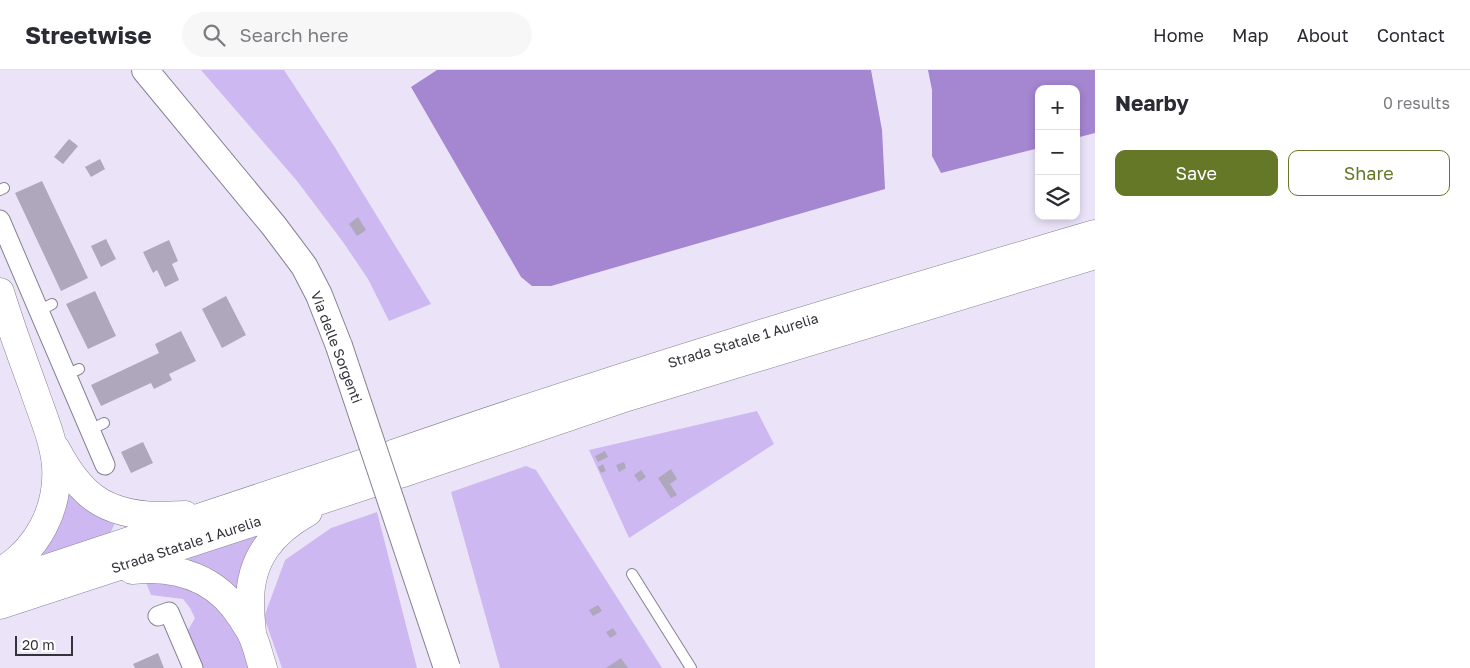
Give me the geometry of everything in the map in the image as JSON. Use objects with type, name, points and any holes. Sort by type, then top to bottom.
[{"type":"highway","name":"Strada Statale 1 Aurelia","points":[[1095,234],[817,316],[496,418],[397,464],[627,397],[1095,255]]},
{"type":"highway","points":[[0,292],[50,438],[56,465],[56,489],[47,520],[29,548],[0,572]]},
{"type":"highway","points":[[50,438],[73,477],[92,497],[102,504],[126,512],[158,516],[206,515]]},
{"type":"highway","name":"Strada Statale 1 Aurelia","points":[[0,584],[206,515],[363,478]]},
{"type":"highway","name":"Strada Statale 1 Aurelia","points":[[0,605],[363,478]]},
{"type":"highway","points":[[263,668],[252,634],[250,601],[257,564],[267,544],[298,518],[363,478]]},
{"type":"highway","points":[[90,575],[169,569],[189,574],[208,583],[223,595],[237,611],[252,634]]},
{"type":"main road","name":"Via delle Sorgenti","points":[[145,70],[274,226],[304,266],[319,295],[339,346],[447,668]]},
{"type":"street","points":[[0,220],[45,308],[97,426],[105,465]]},
{"type":"street","points":[[158,616],[169,612],[193,668]]},
{"type":"lane","points":[[632,574],[691,668]]},
{"type":"shaded area","points":[[201,70],[284,70],[334,146],[431,304],[389,321],[368,279],[343,242],[297,181]]},
{"type":"shaded area","points":[[437,70],[871,70],[882,130],[885,189],[551,286],[532,286],[521,277],[411,87]]},
{"type":"shaded area","points":[[928,70],[1095,70],[1095,133],[1080,137],[1080,85],[1035,85],[1035,149],[941,173],[932,156],[932,90]]},
{"type":"shaded area","points":[[757,411],[774,444],[629,538],[589,450]]},
{"type":"shaded area","points":[[526,466],[536,470],[662,668],[500,668],[451,492]]},
{"type":"shaded area","points":[[66,489],[115,523],[110,534],[45,555],[39,552]]},
{"type":"shaded area","points":[[377,512],[417,668],[282,668],[264,617],[285,560],[331,528]]},
{"type":"shaded area","points":[[261,530],[242,593],[189,561],[189,557]]},
{"type":"shaded area","points":[[145,580],[189,584],[220,601],[244,640],[253,668],[203,668],[187,632],[195,618],[190,608],[183,599],[151,595]]},
{"type":"building","points":[[69,139],[78,146],[63,164],[54,157]]},
{"type":"building","points":[[100,159],[105,169],[91,177],[85,167]]},
{"type":"building","points":[[42,181],[88,278],[61,291],[15,193]]},
{"type":"building","points":[[358,217],[366,230],[357,236],[349,224]]},
{"type":"building","points":[[106,239],[116,259],[101,267],[91,246]]},
{"type":"building","points":[[169,240],[178,261],[172,264],[179,280],[165,287],[157,270],[153,273],[143,252]]},
{"type":"building","points":[[95,291],[116,336],[88,349],[66,304]]},
{"type":"building","points":[[226,296],[246,335],[222,348],[202,309]]},
{"type":"building","points":[[181,331],[196,361],[169,374],[172,380],[154,389],[151,383],[101,406],[91,385],[159,353],[155,344]]},
{"type":"building","points":[[143,442],[153,463],[131,473],[121,452]]},
{"type":"building","points":[[605,451],[608,457],[598,462],[595,456]]},
{"type":"building","points":[[624,462],[626,468],[619,472],[616,465]]},
{"type":"building","points":[[603,464],[606,471],[601,473],[598,467]]},
{"type":"building","points":[[671,469],[677,479],[670,484],[677,495],[671,498],[658,478]]},
{"type":"building","points":[[641,470],[646,477],[639,482],[634,475]]},
{"type":"building","points":[[598,605],[602,611],[593,616],[589,610]]},
{"type":"building","points":[[613,628],[617,634],[610,638],[606,632]]},
{"type":"building","points":[[158,653],[164,668],[135,668],[133,664]]},
{"type":"building","points":[[621,658],[628,668],[606,668]]}]
